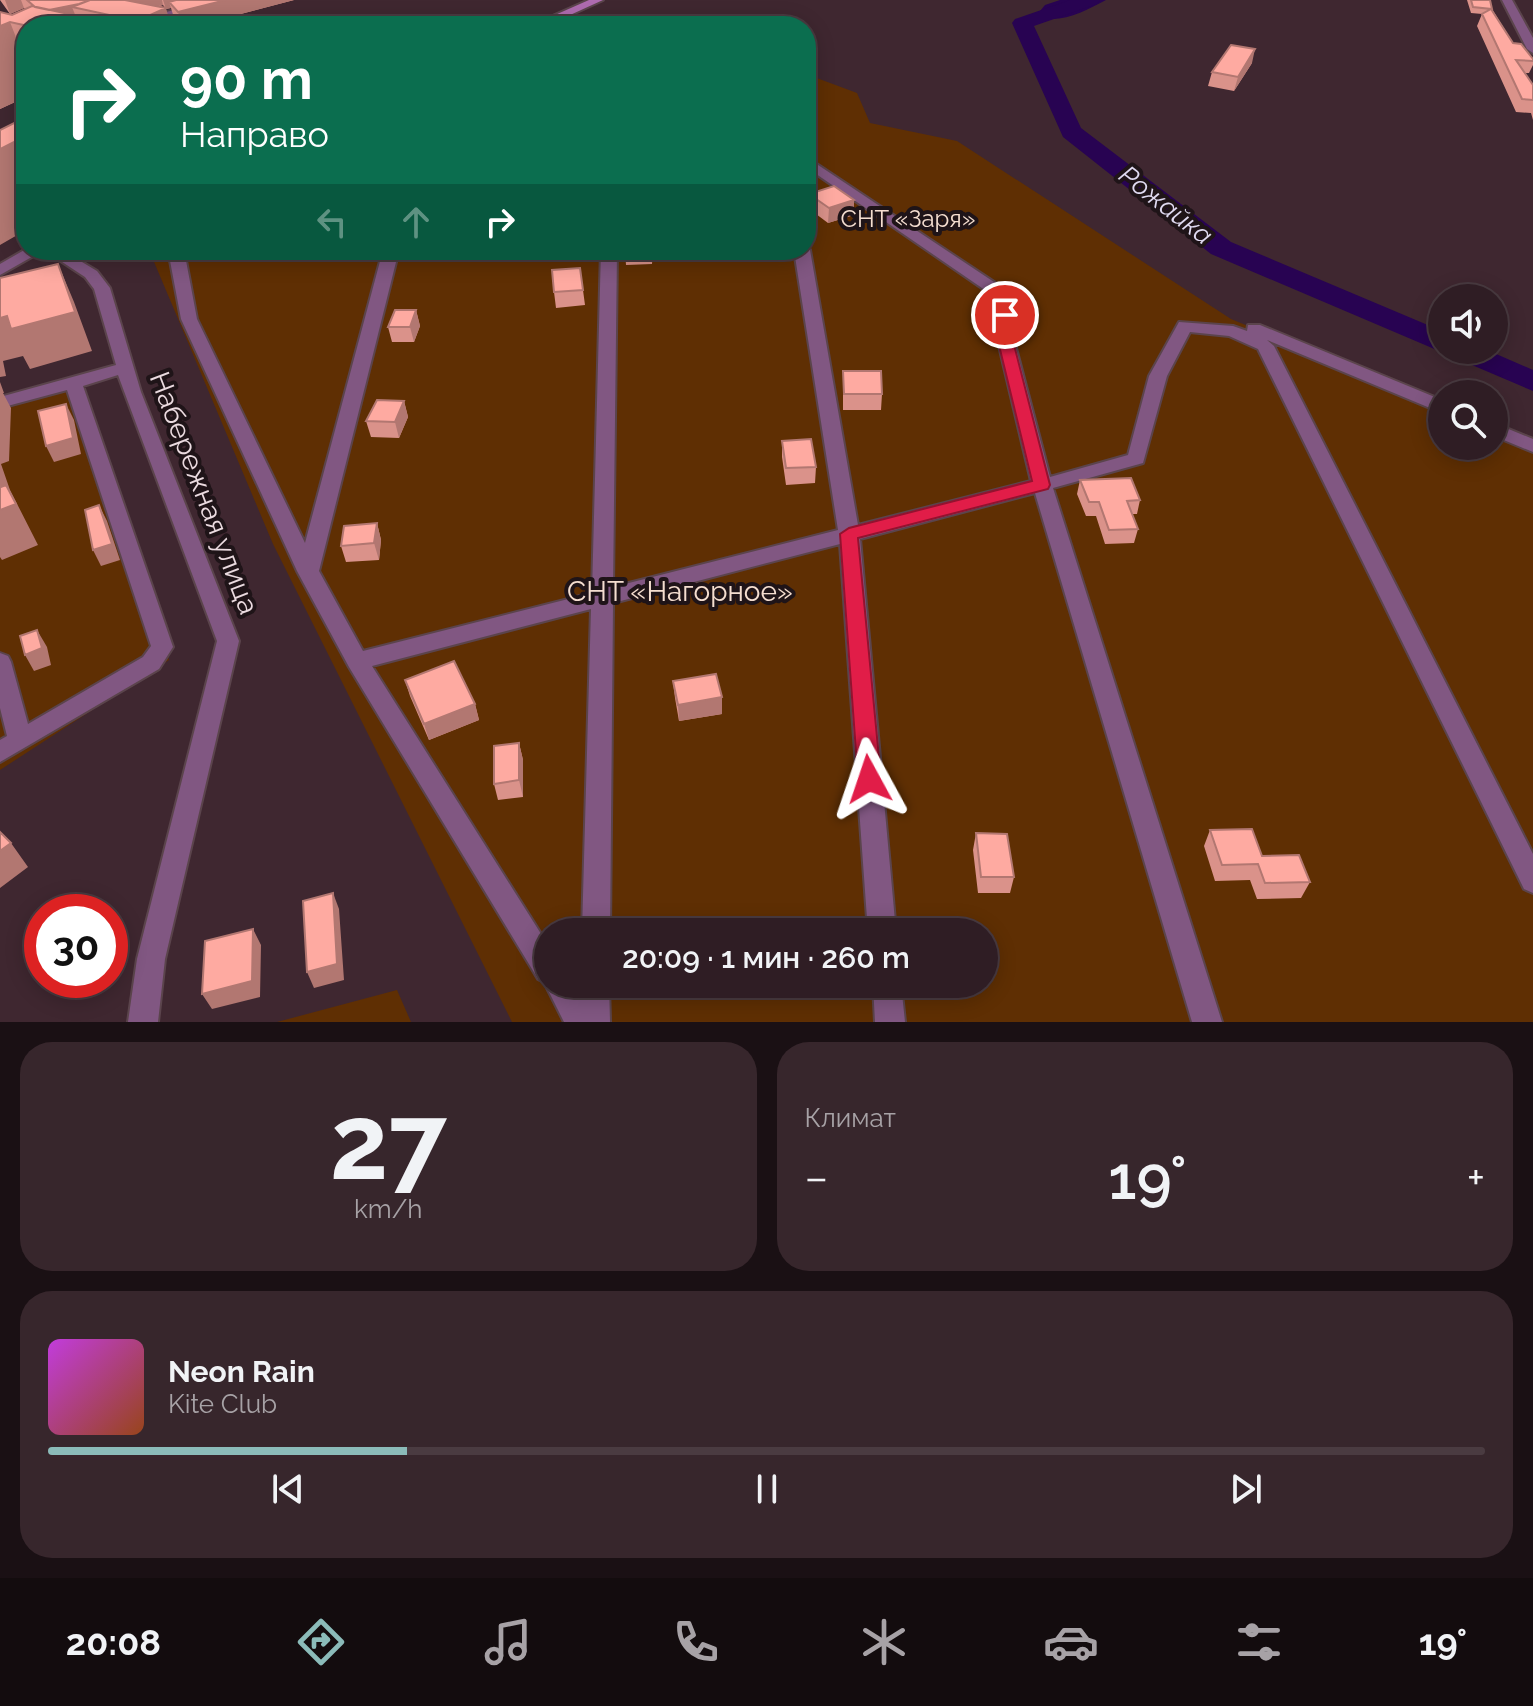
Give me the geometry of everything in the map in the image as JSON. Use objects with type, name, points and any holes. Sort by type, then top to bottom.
[{"type":"street","points":[[159,16],[231,0]]},
{"type":"street","points":[[565,16],[598,0]]},
{"type":"street","points":[[1507,0],[1533,49]]},
{"type":"street","points":[[816,168],[1006,297],[1004,333],[1042,485],[1207,1022]]},
{"type":"street","points":[[0,270],[18,260]]},
{"type":"street","name":"Набережная улица","points":[[67,260],[98,280],[125,368],[228,641],[151,959],[143,1019]]},
{"type":"street","points":[[178,260],[189,319],[308,571],[357,661],[534,947]]},
{"type":"street","points":[[308,571],[388,260]]},
{"type":"street","points":[[596,918],[609,260]]},
{"type":"street","points":[[804,260],[849,534],[881,918]]},
{"type":"street","points":[[1227,330],[1231,319],[1428,401]]},
{"type":"street","points":[[357,661],[1136,459],[1158,376],[1185,326],[1227,330],[1265,346],[1533,881]]},
{"type":"street","points":[[0,403],[125,368]]},
{"type":"street","points":[[0,662],[10,747],[151,663],[162,647],[73,383]]},
{"type":"street","points":[[1508,435],[1533,446]]},
{"type":"street","points":[[565,998],[580,1022]]},
{"type":"street","points":[[595,998],[595,1022]]},
{"type":"street","points":[[888,998],[890,1022]]},
{"type":"green space","name":"СНТ «Нагорное»","points":[[816,78],[857,93],[870,123],[957,141],[1231,319],[1428,401],[1428,460],[1508,460],[1508,434],[1533,444],[1533,1022],[512,1022],[273,544],[153,260],[816,260]]},
{"type":"green space","points":[[81,381],[169,660],[0,770],[0,403]]},
{"type":"green space","points":[[397,990],[411,1022],[277,1022]]},
{"type":"shaded area","points":[[1060,0],[1106,0],[1063,18],[1036,16],[1045,5]]},
{"type":"building","points":[[27,0],[90,0],[49,10],[35,7]]},
{"type":"building","points":[[90,0],[125,0],[166,8],[148,16],[114,16],[72,7]]},
{"type":"building","points":[[226,0],[178,12],[169,2]]},
{"type":"building","points":[[1471,0],[1490,0],[1492,9],[1473,7]]},
{"type":"building","points":[[32,6],[78,16],[16,16],[16,23],[0,26],[0,12],[12,15]]},
{"type":"building","points":[[1491,9],[1513,43],[1521,44],[1533,59],[1516,60],[1533,85],[1533,100],[1522,99],[1482,14]]},
{"type":"building","points":[[1231,45],[1255,49],[1238,77],[1212,72]]},
{"type":"building","points":[[16,122],[16,141],[0,149],[0,130]]},
{"type":"building","points":[[834,186],[854,200],[829,208],[816,199],[816,192]]},
{"type":"building","points":[[58,264],[75,312],[11,329],[7,316],[0,318],[0,278]]},
{"type":"building","points":[[580,268],[583,290],[554,292],[552,270]]},
{"type":"building","points":[[395,310],[416,310],[410,327],[388,327]]},
{"type":"building","points":[[843,371],[881,371],[882,394],[844,394]]},
{"type":"building","points":[[377,400],[404,401],[395,422],[366,421]]},
{"type":"building","points":[[66,404],[73,438],[46,446],[38,411]]},
{"type":"building","points":[[811,439],[816,467],[786,468],[782,441]]},
{"type":"building","points":[[1131,478],[1140,500],[1127,501],[1138,529],[1109,530],[1099,502],[1089,502],[1080,480]]},
{"type":"building","points":[[0,484],[1,487],[6,485],[16,504],[0,510]]},
{"type":"building","points":[[99,505],[112,544],[93,550],[85,510]]},
{"type":"building","points":[[377,523],[374,543],[341,546],[344,526]]},
{"type":"building","points":[[37,630],[42,648],[25,655],[20,636]]},
{"type":"building","points":[[454,661],[475,704],[424,724],[405,680]]},
{"type":"building","points":[[716,674],[722,697],[678,705],[673,681]]},
{"type":"building","points":[[519,743],[519,780],[494,784],[494,746]]},
{"type":"building","points":[[1252,829],[1262,856],[1299,855],[1310,882],[1265,883],[1258,864],[1222,865],[1210,830]]},
{"type":"building","points":[[0,832],[11,843],[0,851]]},
{"type":"building","points":[[976,833],[1007,834],[1014,877],[981,877]]},
{"type":"building","points":[[333,893],[337,964],[307,972],[303,901]]},
{"type":"building","points":[[253,929],[252,981],[202,994],[205,941]]},
{"type":"waterway","name":"Рожайка","points":[[1090,0],[1022,23],[1071,132],[1221,248],[1428,336]]},
{"type":"waterway","name":"Рожайка","points":[[1493,364],[1533,381]]},
{"type":"route","points":[[869,779],[849,534],[1042,485],[1004,333],[1005,315]]},
{"type":"park label","name":"СНТ «Заря»","points":[[908,218]]}]
